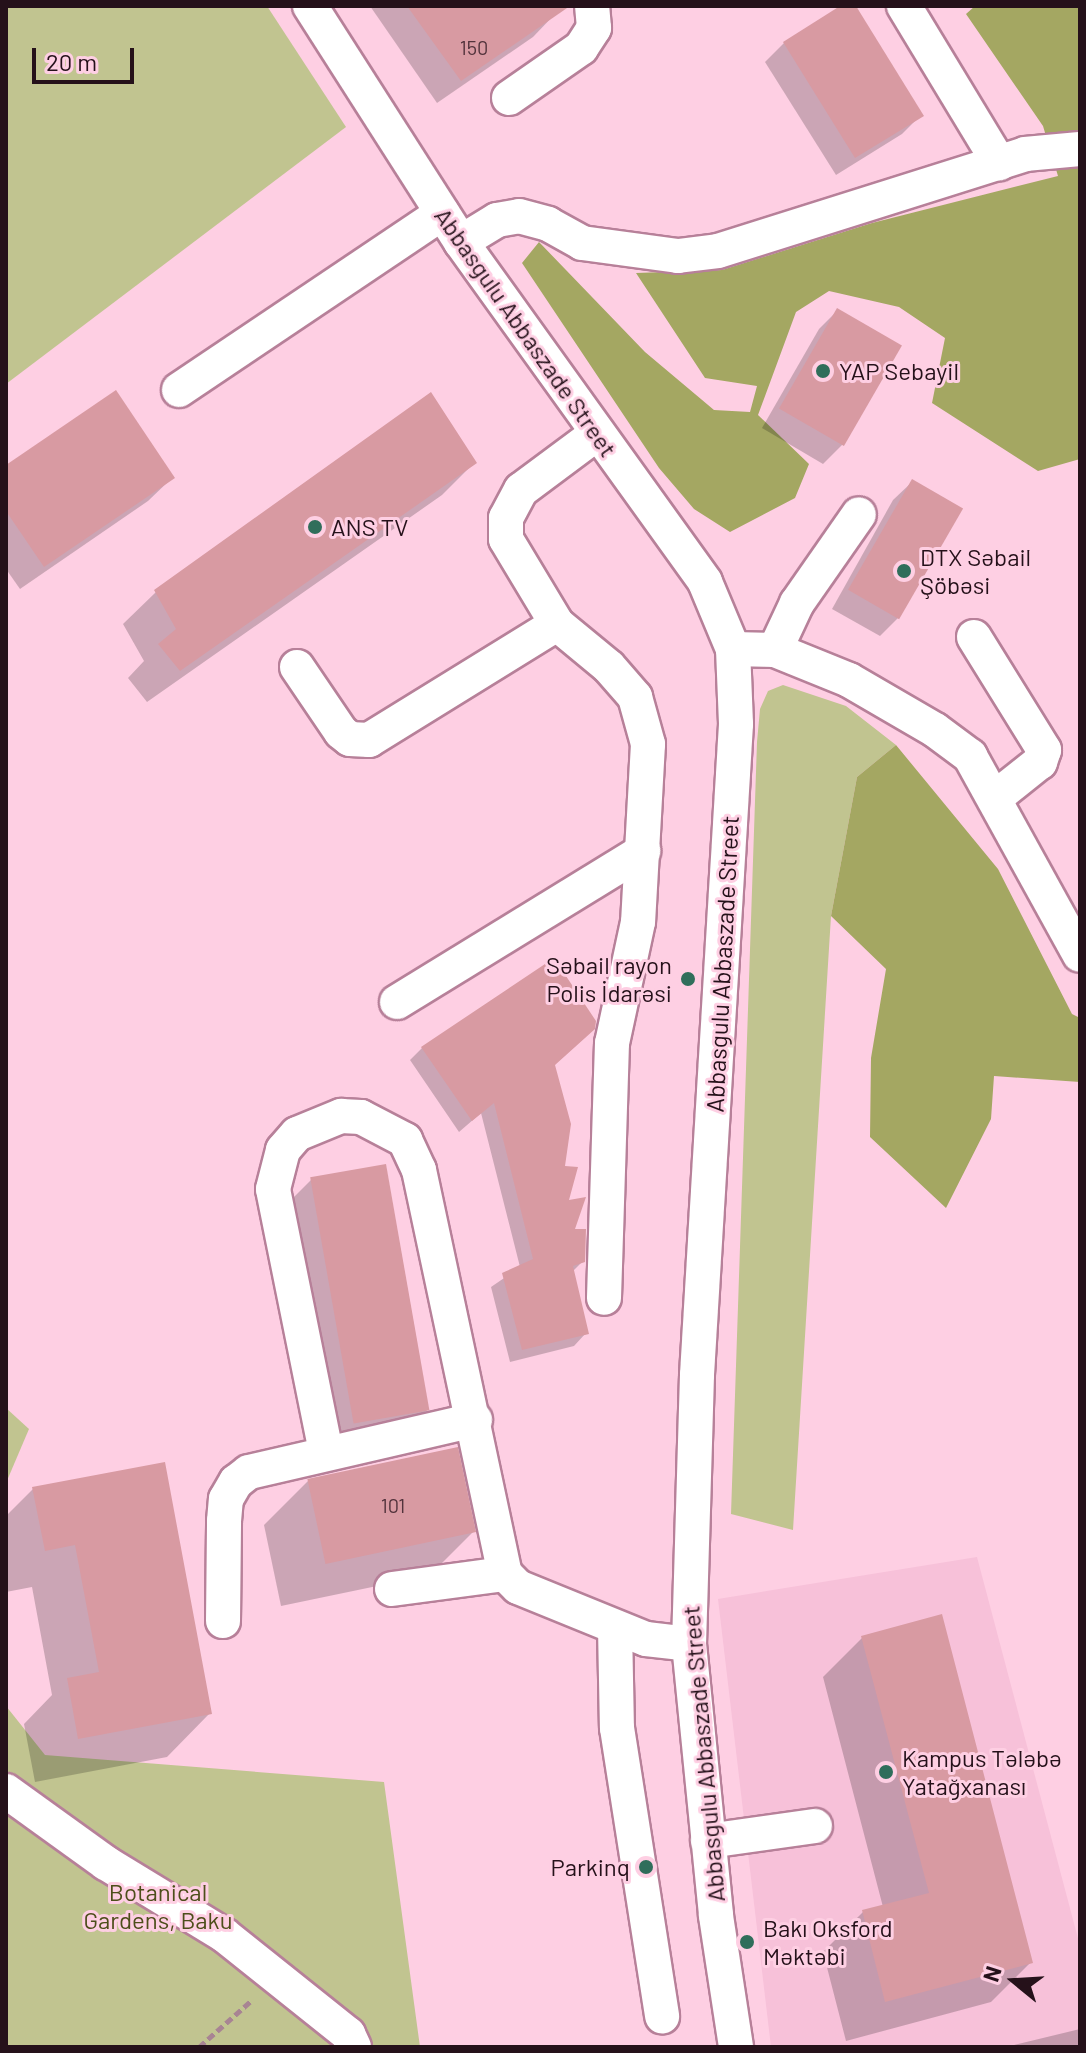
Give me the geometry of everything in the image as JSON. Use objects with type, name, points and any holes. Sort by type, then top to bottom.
[{"type":"street","name":"Abbasgulu Abbaszade Street","points":[[310,6],[461,242],[705,582],[733,649],[736,724],[697,1375],[689,1644],[708,1841],[736,2047]]},
{"type":"street","points":[[509,98],[581,48],[594,28],[592,6]]},
{"type":"street","points":[[910,8],[999,163]]},
{"type":"street","points":[[461,242],[497,220],[519,216],[548,224],[582,243],[678,256],[718,251],[999,163],[1059,148],[1080,149]]},
{"type":"street","points":[[179,390],[442,213]]},
{"type":"street","points":[[596,434],[521,490],[506,518],[506,539],[557,624],[609,667],[635,697],[648,744],[638,922],[612,1043],[604,1298]]},
{"type":"street","points":[[775,650],[797,603],[859,514]]},
{"type":"street","points":[[297,667],[341,732],[350,739],[369,740],[557,624]]},
{"type":"street","points":[[974,637],[1044,750],[1040,762],[996,797]]},
{"type":"street","points":[[733,649],[775,650],[849,680],[935,730],[970,756],[996,797],[1080,955]]},
{"type":"street","points":[[397,1002],[643,851]]},
{"type":"street","points":[[326,1452],[273,1189],[283,1150],[297,1134],[341,1116],[361,1117],[392,1130],[405,1140],[419,1170],[475,1420],[505,1574],[518,1587],[646,1639],[689,1644]]},
{"type":"street","points":[[223,1621],[226,1499],[236,1482],[249,1472],[326,1452],[475,1420]]},
{"type":"street","points":[[392,1589],[505,1574]]},
{"type":"street","points":[[615,1627],[617,1728],[662,2017]]},
{"type":"street","points":[[6,1791],[106,1863],[224,1935],[348,2034],[354,2047]]},
{"type":"street","points":[[708,1841],[815,1826]]},
{"type":"path","points":[[199,2047],[276,1977]]},
{"type":"shaded area","name":"Kampus Tələbə Yatağxanası","points":[[977,1557],[1080,1946],[1080,2047],[771,2047],[718,1599]]},
{"type":"green space","points":[[6,6],[267,6],[346,127],[6,384]]},
{"type":"green space","points":[[975,6],[1080,6],[1080,459],[1038,471],[932,403],[945,338],[899,307],[829,291],[796,312],[758,415],[809,464],[795,498],[730,532],[694,509],[659,468],[522,263],[539,242],[645,352],[714,410],[750,412],[757,386],[705,378],[636,273],[722,270],[872,223],[1058,176],[1043,126],[966,14]]},
{"type":"green space","points":[[783,685],[846,706],[896,745],[857,777],[831,916],[793,1530],[731,1514],[757,742],[760,709],[768,691]]},
{"type":"green space","points":[[896,745],[998,869],[1072,1014],[1080,1018],[1080,1082],[994,1076],[991,1119],[946,1208],[870,1137],[871,1058],[886,969],[831,916],[857,777]]},
{"type":"green space","points":[[6,1408],[29,1429],[6,1483]]},
{"type":"green space","name":"Botanical Gardens, Baku","points":[[6,1706],[45,1755],[384,1782],[420,2047],[6,2047]]},
{"type":"building","points":[[407,6],[570,6],[461,81]]},
{"type":"building","points":[[840,6],[856,6],[924,116],[855,158],[783,42]]},
{"type":"building","points":[[837,308],[902,346],[844,446],[779,408]]},
{"type":"building","points":[[116,390],[175,478],[44,567],[6,511],[6,465]]},
{"type":"building","name":"ANS TV","points":[[431,392],[477,463],[180,671],[158,644],[176,629],[154,590]]},
{"type":"building","points":[[912,479],[963,508],[899,619],[848,590]]},
{"type":"building","points":[[554,958],[596,1021],[595,1029],[555,1065],[571,1124],[565,1166],[578,1167],[569,1200],[586,1197],[575,1229],[586,1229],[585,1262],[573,1266],[589,1334],[522,1350],[502,1273],[533,1259],[494,1103],[472,1121],[421,1047]]},
{"type":"building","points":[[386,1164],[429,1410],[354,1424],[310,1177]]},
{"type":"building","points":[[458,1447],[476,1532],[325,1564],[307,1479]]},
{"type":"building","points":[[165,1462],[212,1714],[78,1739],[67,1678],[99,1672],[75,1545],[45,1551],[32,1487]]},
{"type":"building","points":[[942,1614],[1033,1963],[885,2002],[862,1910],[929,1893],[861,1636]]},
{"type":"place","name":"YAP Sebayil","points":[[823,371]]},
{"type":"place","name":"ANS TV","points":[[315,527]]},
{"type":"place","name":"DTX Səbail Şöbəsi","points":[[904,571]]},
{"type":"place","name":"Səbail rayon Polis İdarəsi","points":[[688,979]]},
{"type":"place","name":"Kampus Tələbə Yatağxanası","points":[[886,1772]]},
{"type":"place","name":"Parkinq","points":[[646,1867]]},
{"type":"place","name":"Bakı Oksford Məktəbi","points":[[747,1942]]}]
